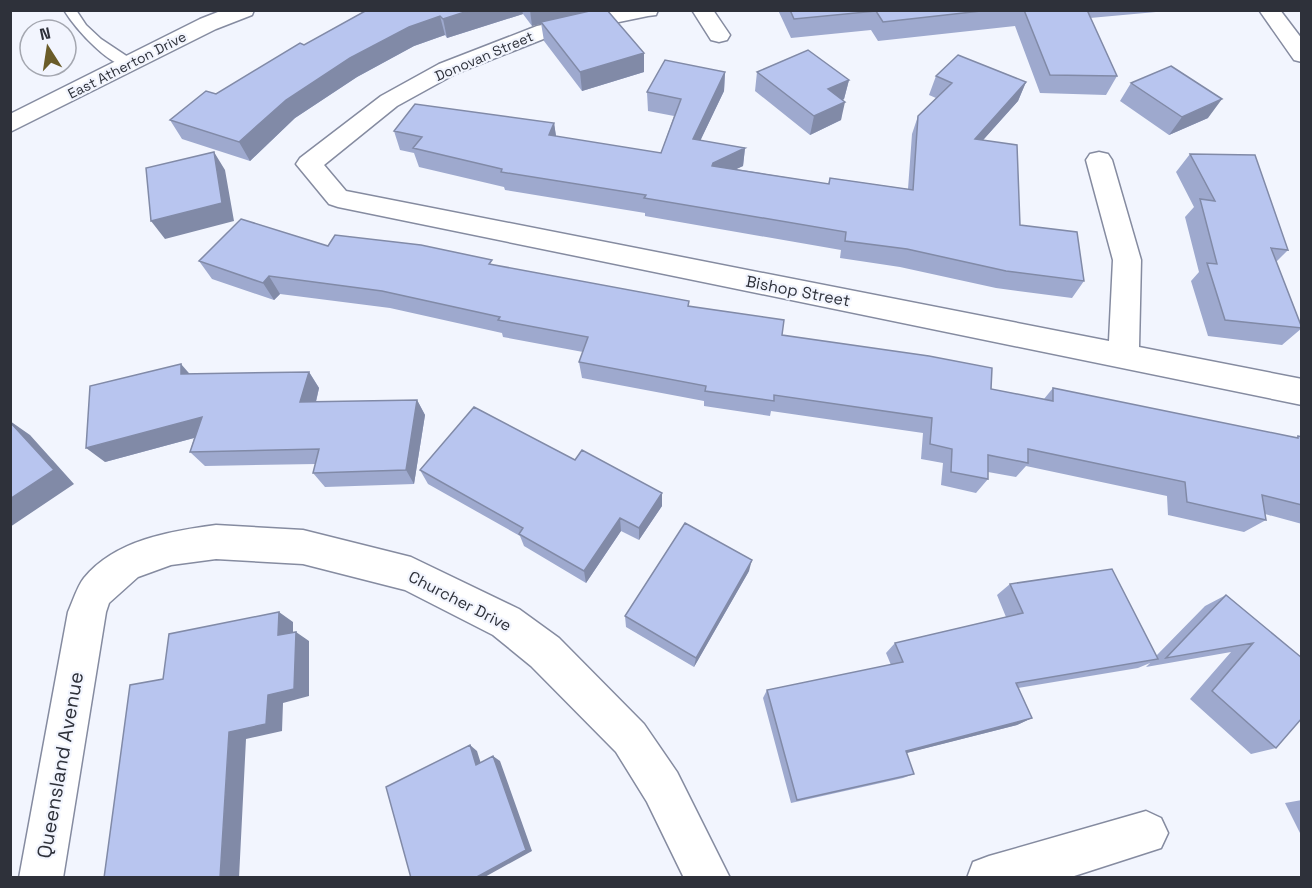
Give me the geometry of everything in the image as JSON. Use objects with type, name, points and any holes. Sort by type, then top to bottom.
[{"type":"street","name":"East Atherton Drive","points":[[10,124],[208,24],[244,10]]},
{"type":"street","name":"Donovan Street","points":[[309,164],[389,101],[447,69],[545,31],[648,10]]},
{"type":"street","points":[[702,10],[719,35]]},
{"type":"street","points":[[1269,10],[1302,55]]},
{"type":"street","points":[[1099,160],[1127,260],[1124,356]]},
{"type":"street","name":"Bishop Street","points":[[309,164],[339,198],[1302,392]]},
{"type":"street","name":"Churcher Drive","points":[[80,653],[87,612],[96,591],[125,565],[171,548],[216,542],[303,547],[411,574],[506,622],[546,652],[630,738],[662,787],[708,878]]},
{"type":"street","name":"Queensland Avenue","points":[[41,878],[80,653]]},
{"type":"street","points":[[989,878],[1146,833]]},
{"type":"lane","points":[[70,10],[79,26],[106,50],[130,64]]},
{"type":"building","points":[[367,10],[471,10],[443,19],[440,16],[409,27],[350,58],[286,100],[239,142],[170,120],[206,91],[216,94],[300,43],[304,45]]},
{"type":"building","points":[[594,10],[607,10],[644,53],[580,72],[541,22]]},
{"type":"building","points":[[790,10],[990,10],[883,22],[876,11],[794,19]]},
{"type":"building","points":[[1024,10],[1087,10],[1117,76],[1050,75]]},
{"type":"building","points":[[808,50],[849,80],[828,89],[845,102],[814,116],[757,72]]},
{"type":"building","points":[[958,55],[1026,82],[975,139],[1017,145],[1020,225],[1077,232],[1084,281],[1006,271],[907,249],[845,241],[846,232],[644,198],[646,195],[501,172],[502,169],[413,148],[422,137],[394,131],[415,104],[554,123],[549,135],[661,153],[681,99],[647,92],[665,60],[725,72],[693,139],[745,148],[713,163],[712,166],[829,184],[830,178],[913,190],[918,116],[952,83],[936,76]]},
{"type":"building","points":[[1171,66],[1222,99],[1182,117],[1131,83]]},
{"type":"building","points":[[214,152],[222,203],[151,221],[146,168]]},
{"type":"building","points":[[1190,154],[1255,155],[1288,250],[1271,248],[1302,328],[1225,320],[1207,263],[1217,264],[1200,199],[1215,201]]},
{"type":"building","points":[[241,219],[328,246],[335,235],[421,245],[492,260],[489,264],[689,301],[688,306],[784,320],[782,335],[929,356],[992,368],[991,389],[1053,401],[1053,388],[1302,437],[1302,505],[1262,495],[1266,520],[1187,502],[1185,482],[1028,449],[1028,463],[988,455],[988,479],[951,472],[952,449],[930,444],[932,418],[774,395],[774,401],[705,391],[706,386],[579,362],[588,337],[498,320],[500,317],[382,291],[269,276],[263,283],[199,261]]},
{"type":"building","points":[[181,364],[181,374],[309,372],[300,402],[417,400],[406,470],[313,473],[319,449],[190,452],[202,417],[86,448],[90,386]]},
{"type":"building","points":[[474,407],[575,460],[582,450],[662,493],[639,528],[620,518],[584,571],[519,534],[523,528],[420,470]]},
{"type":"building","points":[[10,422],[54,470],[10,499]]},
{"type":"building","points":[[685,523],[752,560],[696,658],[625,616]]},
{"type":"building","points":[[1112,569],[1158,659],[1016,683],[1032,718],[906,751],[914,774],[797,800],[767,690],[903,662],[895,643],[1023,613],[1010,584]]},
{"type":"building","points":[[1226,595],[1302,658],[1302,718],[1276,748],[1212,691],[1253,643],[1166,658]]},
{"type":"building","points":[[279,612],[278,635],[296,632],[294,689],[268,695],[266,724],[229,732],[220,878],[104,878],[130,685],[163,679],[169,634]]},
{"type":"building","points":[[470,745],[476,765],[493,756],[526,850],[475,878],[411,878],[386,787]]}]
